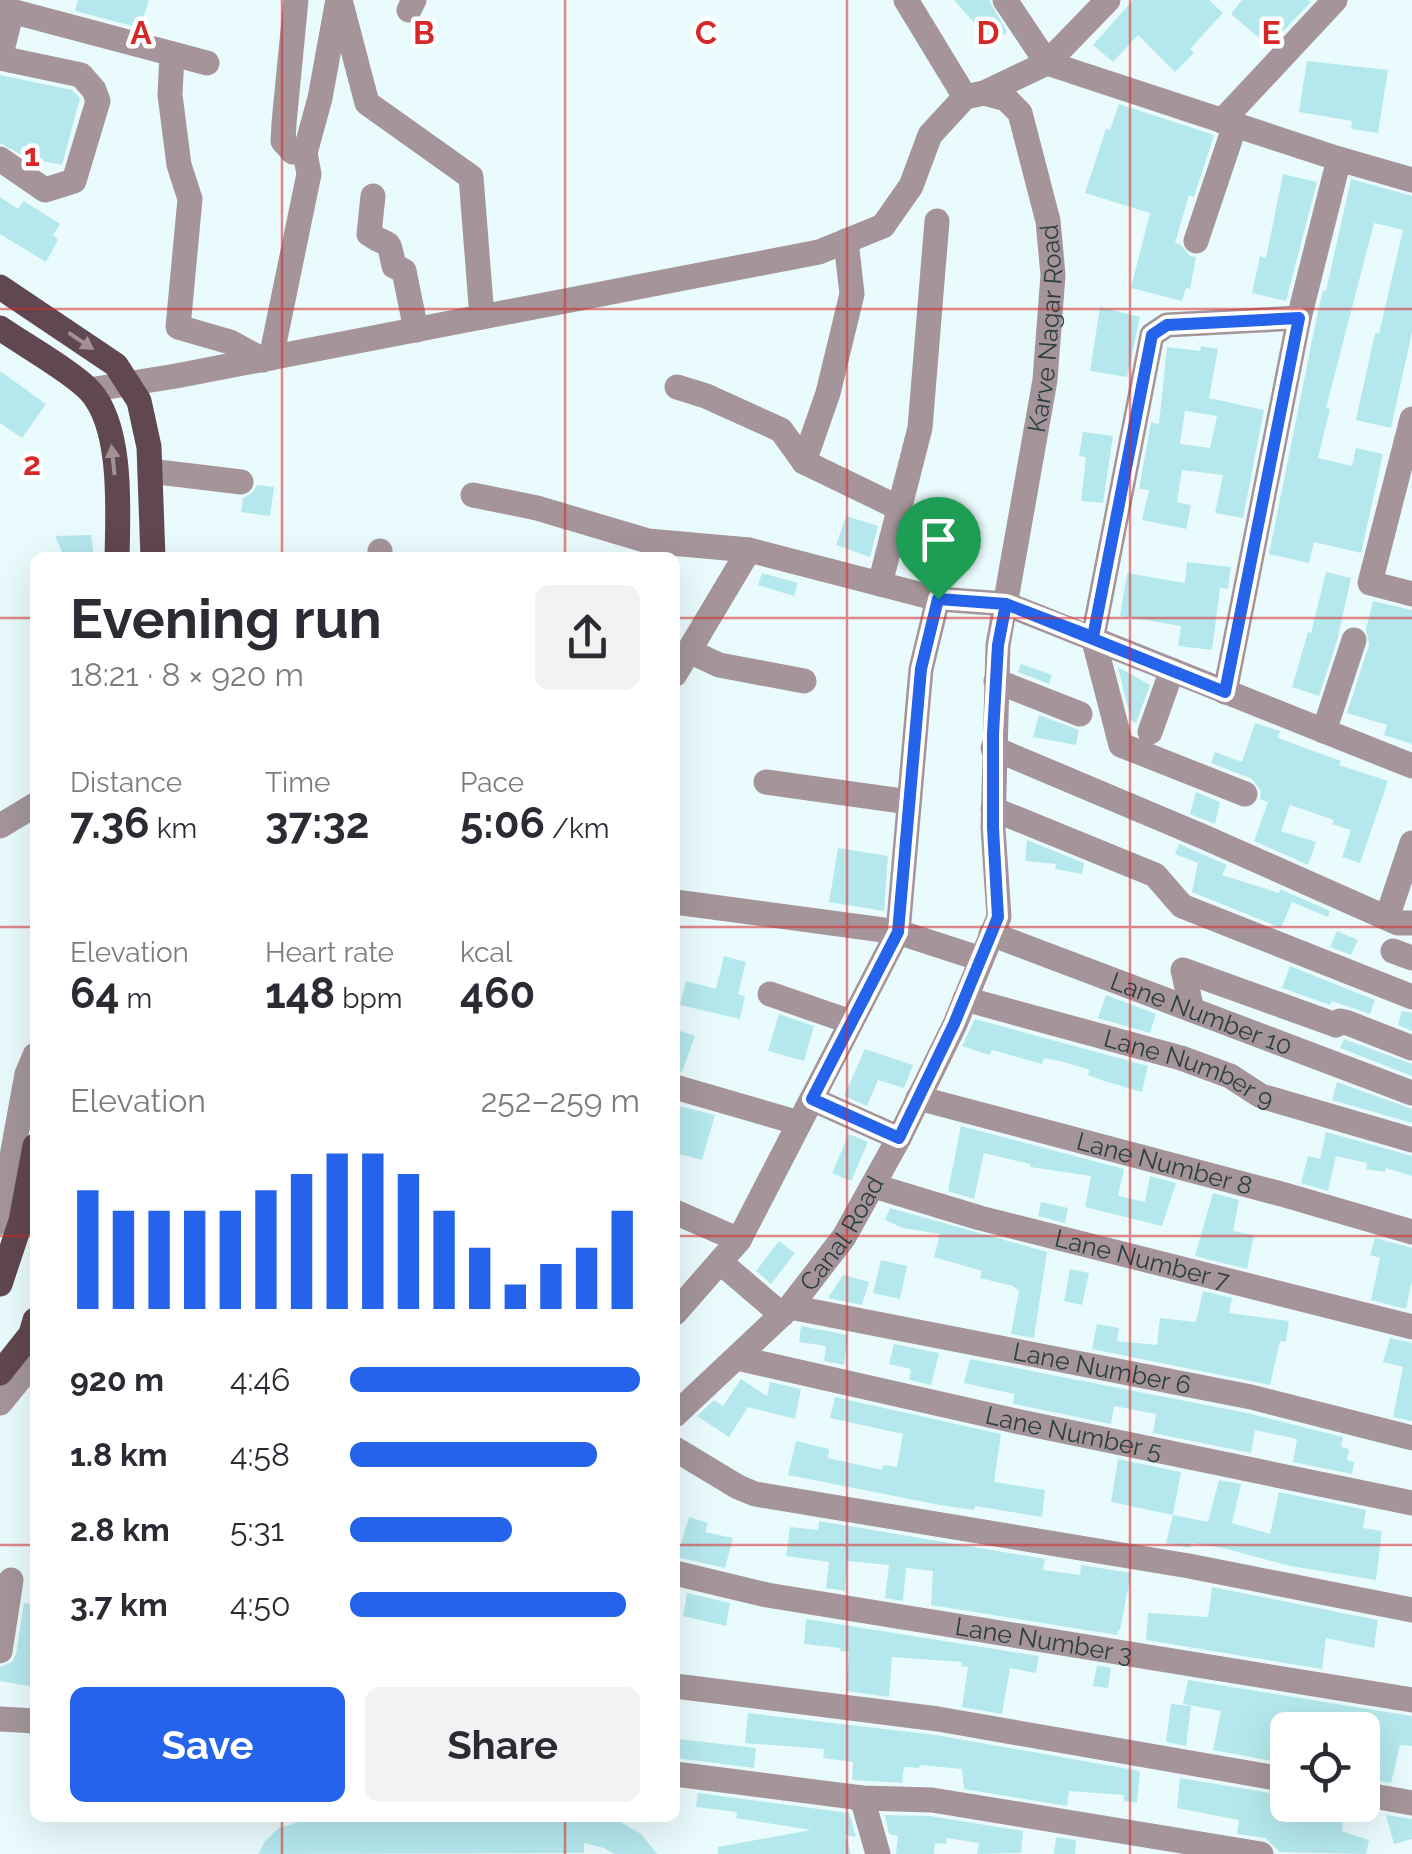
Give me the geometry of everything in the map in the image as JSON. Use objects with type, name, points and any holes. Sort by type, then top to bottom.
[{"type":"main road","points":[[0,287],[116,365],[139,401],[150,471],[153,552]]},
{"type":"main road","points":[[0,328],[90,390],[106,415],[114,452],[118,552]]},
{"type":"main road","points":[[0,1284],[21,1222],[30,1173]]},
{"type":"main road","points":[[0,1373],[30,1331]]},
{"type":"street","points":[[296,0],[284,142],[293,152],[305,153]]},
{"type":"street","points":[[267,359],[309,174],[305,153],[339,0]]},
{"type":"street","points":[[339,0],[367,102],[471,177],[482,318]]},
{"type":"street","points":[[906,0],[974,95]]},
{"type":"street","points":[[1004,0],[1047,62],[1339,160],[1412,180]]},
{"type":"street","points":[[1080,29],[1085,0]]},
{"type":"street","points":[[90,390],[819,252],[884,226],[911,186],[930,135],[974,95],[1047,62],[1108,0]]},
{"type":"street","points":[[1196,241],[1228,123],[1335,0]]},
{"type":"street","points":[[0,159],[45,190],[74,181],[98,101],[82,76],[0,59],[6,9],[207,63]]},
{"type":"street","points":[[172,54],[170,95],[179,165],[190,200],[178,327],[230,342],[267,359]]},
{"type":"street","name":"Karve Nagar Road","points":[[974,95],[1006,99],[1020,114],[1048,221],[1053,274],[1045,380],[1006,604]]},
{"type":"street","points":[[1225,692],[1299,318],[1339,160]]},
{"type":"street","points":[[373,196],[369,234],[386,240],[393,250],[394,266],[404,272],[416,330]]},
{"type":"street","points":[[880,584],[920,428],[936,221]]},
{"type":"street","points":[[804,462],[828,393],[852,294],[846,241]]},
{"type":"street","points":[[1245,794],[1121,745],[1093,637],[1152,335],[1167,325],[1299,318]]},
{"type":"street","points":[[677,388],[706,396],[781,430],[804,462],[899,508]]},
{"type":"street","points":[[1412,420],[1370,583],[1412,594]]},
{"type":"street","points":[[150,471],[241,482]]},
{"type":"street","points":[[474,495],[537,508],[648,542],[748,550],[938,599],[1006,604],[1412,766]]},
{"type":"street","points":[[680,666],[748,550]]},
{"type":"street","points":[[680,1307],[738,1240],[898,932],[921,669],[938,599]]},
{"type":"street","name":"Canal Road","points":[[680,1410],[786,1311],[844,1237],[899,1138],[982,959],[998,917],[993,748],[998,645],[1006,604]]},
{"type":"street","points":[[1324,730],[1354,640]]},
{"type":"street","points":[[689,651],[719,665],[804,681]]},
{"type":"street","points":[[1150,732],[1172,670]]},
{"type":"street","points":[[996,682],[1080,714]]},
{"type":"street","points":[[993,748],[1400,921],[1412,844]]},
{"type":"street","points":[[766,782],[909,802]]},
{"type":"street","points":[[0,826],[30,808]]},
{"type":"street","points":[[993,809],[1155,875],[1182,906],[1412,997]]},
{"type":"street","points":[[680,903],[898,932],[982,959]]},
{"type":"street","name":"Lane Number 10","points":[[992,934],[1412,1093]]},
{"type":"street","points":[[1192,1010],[1183,970],[1336,1026],[1340,1021],[1348,1023],[1412,1048]]},
{"type":"street","points":[[770,994],[852,1022]]},
{"type":"street","name":"Lane Number 9","points":[[965,1000],[1181,1058],[1230,1076],[1261,1096],[1412,1140]]},
{"type":"street","points":[[0,1222],[30,1067]]},
{"type":"street","points":[[680,1087],[799,1123]]},
{"type":"street","name":"Lane Number 8","points":[[918,1098],[1285,1194],[1412,1232]]},
{"type":"street","points":[[812,1099],[899,1138]]},
{"type":"street","name":"Lane Number 7","points":[[874,1186],[980,1218],[1412,1327]]},
{"type":"street","points":[[680,1214],[738,1240]]},
{"type":"street","points":[[720,1262],[786,1311]]},
{"type":"street","name":"Lane Number 6","points":[[786,1311],[1251,1397],[1412,1438]]},
{"type":"street","name":"Lane Number 5","points":[[737,1358],[1020,1422],[1412,1503]]},
{"type":"street","points":[[0,1403],[30,1366]]},
{"type":"street","points":[[680,1453],[756,1494],[1189,1566],[1412,1610]]},
{"type":"street","name":"Lane Number 3","points":[[680,1575],[767,1595],[1412,1700]]},
{"type":"street","points":[[0,1651],[15,1580]]},
{"type":"street","points":[[680,1687],[938,1719],[1270,1777]]},
{"type":"street","points":[[0,1719],[30,1721]]},
{"type":"street","points":[[680,1775],[862,1798],[932,1800],[1261,1854]]},
{"type":"street","points":[[1380,1797],[1412,1803]]},
{"type":"street","points":[[862,1798],[878,1854]]},
{"type":"building","points":[[78,0],[149,0],[140,28],[75,11]]},
{"type":"building","points":[[954,0],[989,0],[1007,32],[993,44]]},
{"type":"building","points":[[1133,0],[1209,0],[1223,13],[1175,72],[1138,35],[1113,62],[1093,45]]},
{"type":"building","points":[[1242,0],[1311,2],[1269,46],[1231,14]]},
{"type":"building","points":[[1307,61],[1388,70],[1378,133],[1351,129],[1352,121],[1299,112]]},
{"type":"building","points":[[0,75],[72,90],[80,98],[62,165],[27,158],[0,143]]},
{"type":"building","points":[[1119,104],[1214,135],[1194,197],[1189,195],[1175,243],[1196,257],[1190,289],[1186,288],[1182,301],[1131,288],[1150,213],[1085,193],[1106,129],[1110,130]]},
{"type":"building","points":[[1283,174],[1317,182],[1286,301],[1252,293],[1260,256],[1266,258]]},
{"type":"building","points":[[1351,179],[1412,196],[1412,332],[1391,428],[1356,420],[1403,230],[1374,223],[1326,408],[1330,409],[1318,458],[1352,466],[1356,448],[1383,454],[1361,553],[1314,542],[1309,563],[1269,554],[1318,311]]},
{"type":"building","points":[[0,197],[18,209],[24,201],[60,224],[53,235],[58,240],[46,262],[0,234]]},
{"type":"building","points":[[1100,307],[1140,317],[1127,377],[1090,371]]},
{"type":"building","points":[[1201,346],[1218,349],[1209,398],[1264,410],[1243,518],[1215,513],[1223,475],[1182,470],[1177,502],[1191,505],[1186,529],[1142,520],[1149,490],[1139,489],[1151,422],[1159,424],[1167,347],[1200,351]],"holes":[[[1185,411],[1217,416],[1210,448],[1180,444]]]},
{"type":"building","points":[[0,371],[46,404],[22,438],[0,423]]},
{"type":"building","points":[[1083,432],[1113,436],[1103,503],[1081,501],[1086,457],[1079,456]]},
{"type":"building","points":[[257,485],[274,487],[270,516],[241,512],[243,498]]},
{"type":"building","points":[[846,516],[878,526],[870,557],[836,545]]},
{"type":"building","points":[[91,535],[93,552],[62,552],[55,536]]},
{"type":"building","points":[[1187,562],[1231,567],[1228,589],[1220,588],[1212,650],[1178,646],[1181,626],[1120,616],[1127,573],[1185,583]]},
{"type":"building","points":[[1326,572],[1351,578],[1319,696],[1292,687]]},
{"type":"building","points":[[762,573],[798,583],[794,596],[758,585]]},
{"type":"building","points":[[1373,601],[1412,610],[1412,744],[1384,735],[1387,725],[1347,713],[1369,645],[1366,629]]},
{"type":"building","points":[[1021,664],[1052,675],[1049,684],[1018,672]]},
{"type":"building","points":[[1118,667],[1150,685],[1136,723],[1131,720]]},
{"type":"building","points":[[1039,715],[1079,730],[1076,745],[1033,737]]},
{"type":"building","points":[[1255,723],[1280,731],[1278,738],[1341,761],[1339,765],[1388,781],[1360,863],[1342,857],[1351,830],[1290,805],[1281,831],[1316,842],[1308,865],[1254,841],[1268,802],[1260,799],[1261,791],[1252,779],[1211,763],[1215,752],[1242,762]]},
{"type":"building","points":[[1196,792],[1220,802],[1215,824],[1190,814]]},
{"type":"building","points":[[1027,840],[1084,863],[1082,874],[1055,869],[1056,864],[1025,861]]},
{"type":"building","points":[[1179,844],[1227,865],[1222,875],[1279,893],[1280,889],[1330,911],[1328,917],[1292,902],[1281,928],[1192,892],[1198,863],[1175,854]]},
{"type":"building","points":[[838,848],[888,856],[884,911],[829,902]]},
{"type":"building","points":[[1337,931],[1358,940],[1351,955],[1330,947]]},
{"type":"building","points":[[724,956],[746,962],[738,994],[745,996],[740,1019],[680,1005],[686,981],[716,989]]},
{"type":"building","points":[[1290,966],[1375,1000],[1370,1014],[1282,988]]},
{"type":"building","points":[[1106,995],[1156,1014],[1150,1033],[1098,1018]]},
{"type":"building","points":[[1402,1011],[1412,1013],[1412,1031],[1398,1025]]},
{"type":"building","points":[[779,1014],[814,1026],[804,1061],[768,1051]]},
{"type":"building","points":[[975,1019],[1148,1066],[1142,1092],[1088,1075],[1090,1070],[1064,1062],[1044,1058],[1042,1064],[962,1046]]},
{"type":"building","points":[[680,1031],[695,1036],[680,1072]]},
{"type":"building","points":[[1344,1039],[1412,1064],[1412,1076],[1340,1048]]},
{"type":"building","points":[[865,1049],[913,1065],[904,1088],[878,1080],[867,1106],[844,1096]]},
{"type":"building","points":[[1337,1082],[1412,1109],[1412,1123],[1332,1100]]},
{"type":"building","points":[[680,1106],[715,1115],[702,1160],[680,1154]]},
{"type":"building","points":[[961,1126],[1124,1169],[1118,1196],[1145,1202],[1150,1176],[1176,1183],[1162,1226],[1085,1207],[1091,1176],[1030,1167],[984,1153],[974,1199],[948,1191]]},
{"type":"building","points":[[1326,1132],[1412,1156],[1412,1176],[1386,1168],[1385,1172],[1366,1169],[1367,1163],[1336,1156],[1328,1191],[1301,1183],[1308,1156],[1320,1159]]},
{"type":"building","points":[[849,1134],[868,1142],[851,1181],[832,1173]]},
{"type":"building","points":[[1213,1193],[1239,1200],[1233,1231],[1254,1235],[1247,1269],[1195,1256]]},
{"type":"building","points":[[1041,1202],[1068,1208],[1065,1223],[1038,1216]]},
{"type":"building","points":[[890,1208],[1047,1252],[1034,1338],[1011,1334],[1019,1291],[980,1278],[982,1271],[934,1257],[940,1234],[903,1228],[885,1220]]},
{"type":"building","points":[[1375,1238],[1412,1248],[1412,1281],[1406,1309],[1371,1300],[1380,1258],[1370,1255]]},
{"type":"building","points":[[779,1241],[795,1253],[771,1284],[756,1271]]},
{"type":"building","points":[[881,1260],[907,1266],[900,1299],[873,1293]]},
{"type":"building","points":[[1070,1269],[1089,1273],[1082,1305],[1064,1301]]},
{"type":"building","points":[[843,1275],[869,1282],[862,1305],[828,1298]]},
{"type":"building","points":[[1203,1291],[1232,1298],[1229,1313],[1289,1321],[1286,1342],[1280,1341],[1270,1385],[1092,1349],[1097,1324],[1119,1328],[1117,1341],[1157,1345],[1160,1318],[1196,1322]]},
{"type":"building","points":[[801,1326],[848,1335],[844,1365],[824,1361],[826,1346],[799,1342]]},
{"type":"building","points":[[1390,1338],[1412,1343],[1412,1421],[1393,1417],[1403,1367],[1383,1362]]},
{"type":"building","points":[[894,1344],[939,1353],[931,1385],[909,1380],[911,1369],[889,1364]]},
{"type":"building","points":[[970,1359],[1247,1413],[1343,1437],[1341,1447],[1349,1449],[1347,1460],[1354,1462],[1352,1474],[1293,1462],[1297,1439],[1255,1430],[1251,1453],[1153,1433],[1156,1414],[1114,1406],[1111,1424],[1013,1404],[1014,1394],[964,1383]]},
{"type":"building","points":[[741,1379],[767,1396],[770,1382],[801,1389],[795,1419],[748,1407],[729,1437],[697,1416],[714,1400],[723,1406]]},
{"type":"building","points":[[835,1397],[1001,1434],[994,1482],[1045,1490],[1042,1517],[975,1506],[974,1510],[940,1505],[788,1475],[796,1441],[829,1449],[828,1458],[882,1470],[883,1465],[897,1467],[903,1434],[830,1418]]},
{"type":"building","points":[[1118,1459],[1181,1472],[1173,1515],[1111,1502]]},
{"type":"building","points":[[1219,1480],[1241,1484],[1232,1523],[1270,1534],[1279,1492],[1366,1510],[1363,1528],[1382,1531],[1376,1580],[1290,1566],[1223,1548],[1166,1543],[1173,1515],[1208,1522]]},
{"type":"building","points":[[689,1517],[708,1523],[705,1532],[733,1538],[725,1568],[680,1558]]},
{"type":"building","points":[[819,1521],[1045,1559],[1043,1570],[1080,1575],[1081,1565],[1131,1573],[1120,1630],[1117,1635],[931,1605],[933,1571],[906,1568],[903,1601],[885,1598],[889,1565],[847,1561],[845,1591],[826,1588],[829,1562],[786,1556],[790,1527],[818,1530]]},
{"type":"building","points":[[1212,1587],[1378,1620],[1374,1648],[1326,1638],[1322,1669],[1146,1640],[1148,1613],[1208,1617]]},
{"type":"building","points":[[687,1593],[730,1603],[726,1626],[683,1616]]},
{"type":"building","points":[[24,1603],[30,1604],[30,1686],[0,1681],[0,1667],[12,1662]]},
{"type":"building","points":[[806,1619],[1039,1656],[1036,1673],[1010,1668],[1002,1714],[962,1707],[968,1667],[961,1666],[962,1662],[892,1657],[889,1697],[846,1691],[849,1652],[804,1644]]},
{"type":"building","points":[[1097,1665],[1111,1668],[1108,1688],[1093,1686]]},
{"type":"building","points":[[1188,1680],[1412,1716],[1412,1746],[1400,1745],[1391,1783],[1380,1781],[1380,1712],[1270,1712],[1270,1761],[1213,1750],[1221,1711],[1183,1704]]},
{"type":"building","points":[[1171,1704],[1191,1706],[1186,1746],[1166,1742]]},
{"type":"building","points":[[748,1713],[936,1735],[1140,1771],[1137,1803],[1124,1801],[1124,1795],[1069,1791],[1067,1806],[964,1789],[962,1769],[920,1765],[904,1767],[902,1783],[852,1780],[853,1762],[823,1758],[824,1749],[745,1743]]},
{"type":"building","points":[[680,1739],[756,1748],[754,1768],[680,1759]]},
{"type":"building","points":[[1180,1778],[1270,1793],[1270,1822],[1343,1822],[1342,1831],[1369,1840],[1366,1854],[1280,1852],[1265,1838],[1237,1834],[1239,1820],[1177,1808]]},
{"type":"building","points":[[698,1793],[849,1813],[856,1837],[845,1835],[851,1854],[718,1854],[718,1847],[811,1830],[736,1818],[737,1812],[696,1807]]},
{"type":"building","points":[[885,1815],[930,1816],[1023,1831],[1021,1853],[977,1854],[979,1843],[947,1838],[946,1844],[935,1843],[934,1854],[896,1854],[898,1836],[889,1834]]},
{"type":"building","points":[[1386,1815],[1412,1819],[1412,1839],[1394,1844]]},
{"type":"building","points":[[299,1822],[621,1822],[641,1834],[657,1854],[615,1854],[584,1843],[584,1853],[258,1854],[279,1828]]},
{"type":"building","points":[[1056,1837],[1076,1840],[1075,1854],[1054,1854]]},
{"type":"route","points":[[938,599],[921,669],[898,932],[812,1099],[899,1138],[954,1024],[998,917],[993,734],[998,645],[1006,604],[1225,692],[1299,318],[1167,325],[1152,335],[1093,637],[1006,604],[938,599]]}]
